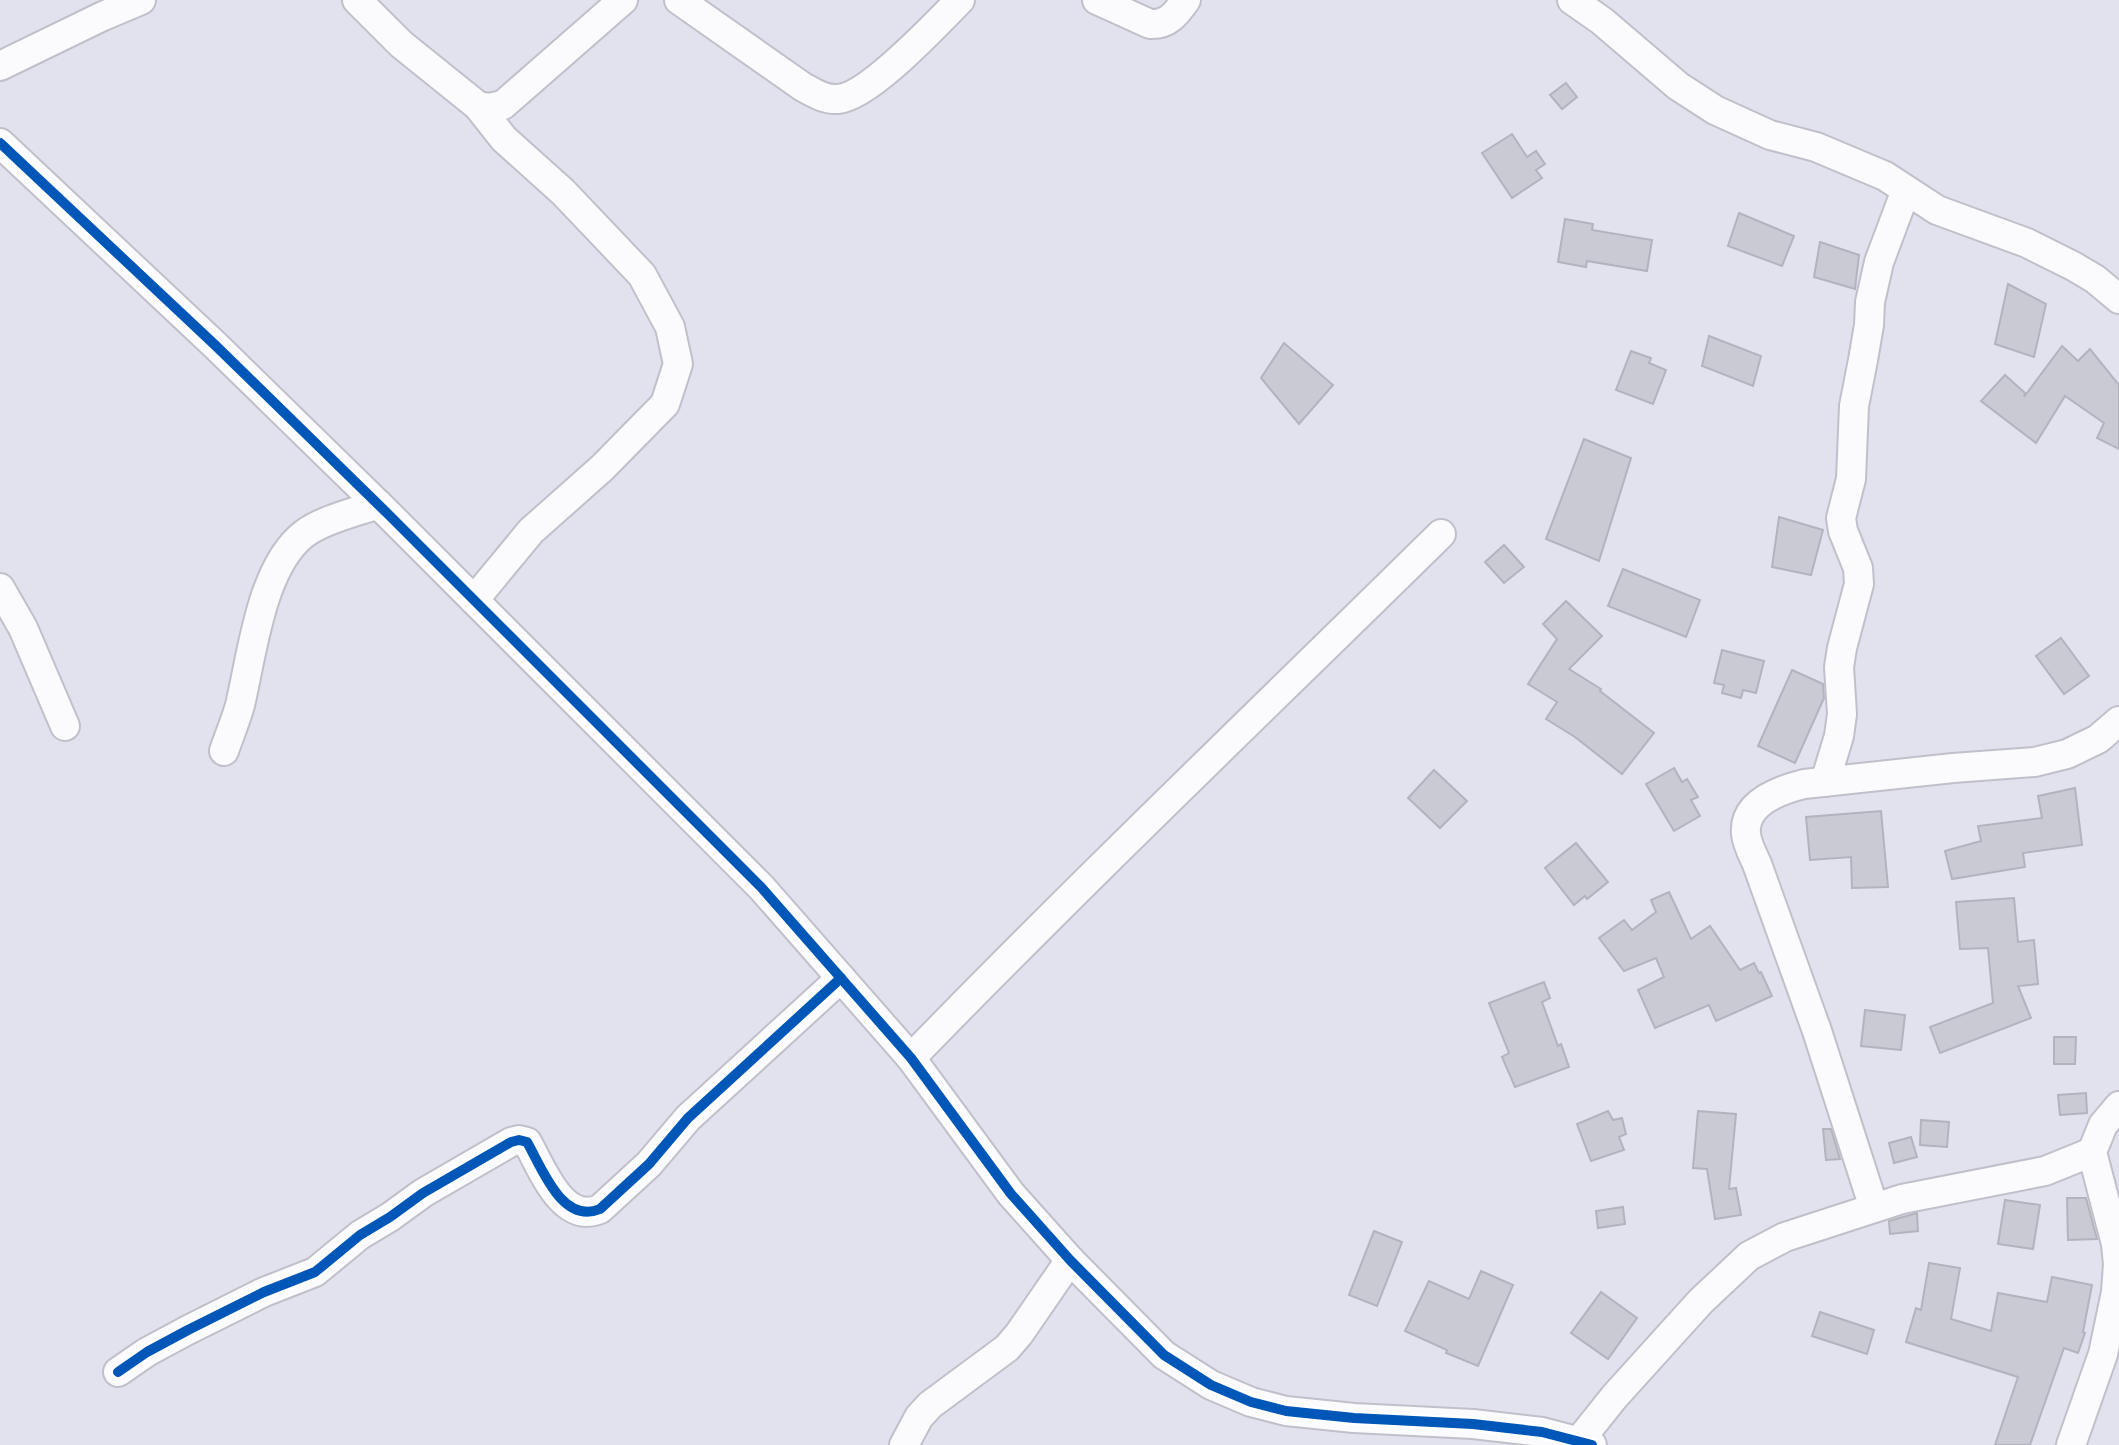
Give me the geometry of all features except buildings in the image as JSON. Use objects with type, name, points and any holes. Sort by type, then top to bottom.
[{"type":"street","points":[[0,66],[141,0]]},
{"type":"street","points":[[357,0],[401,44],[478,106],[504,139],[563,192],[642,275],[670,327],[678,364],[665,404],[602,468],[531,531],[474,600]]},
{"type":"street","points":[[478,106],[489,108],[503,105],[623,0]]},
{"type":"street","points":[[679,0],[803,87],[822,97],[838,99],[854,95],[899,60],[960,0]]},
{"type":"street","points":[[1097,0],[1150,24],[1158,24],[1167,22],[1186,0]]},
{"type":"street","points":[[1572,0],[1602,21],[1678,86],[1715,110],[1770,135],[1816,147],[1885,176],[1945,214],[2027,243],[2073,266],[2119,299]]},
{"type":"street","points":[[0,143],[215,345],[378,504],[761,887],[911,1058],[1011,1194],[1070,1260],[1164,1355],[1211,1385],[1251,1402],[1286,1411],[1473,1424],[1542,1432],[1585,1443],[1615,1396],[1701,1301],[1749,1256],[1785,1237],[1902,1199],[2045,1171],[2092,1152]]},
{"type":"street","points":[[1825,782],[1839,736],[1842,714],[1839,667],[1859,584],[1858,568],[1841,518],[1851,479],[1854,406],[1879,262],[1906,190]]},
{"type":"street","points":[[224,751],[272,580],[288,551],[310,529],[378,504]]},
{"type":"street","points":[[911,1058],[1029,937],[1441,534]]},
{"type":"street","points":[[0,588],[23,628],[65,726]]},
{"type":"street","points":[[1874,1208],[1817,1031],[1746,838],[1749,817],[1769,796],[1783,789],[1953,768],[2035,762],[2067,754],[2098,739],[2119,721]]},
{"type":"street","points":[[118,1372],[188,1330],[264,1292],[315,1272],[360,1235],[423,1193],[511,1142],[527,1142],[561,1200],[582,1212],[600,1209],[649,1164],[688,1118],[841,978]]},
{"type":"street","points":[[2071,1445],[2103,1354],[2116,1292],[2117,1244],[2092,1152],[2103,1125],[2119,1106]]},
{"type":"street","points":[[904,1445],[919,1417],[930,1405],[1007,1348],[1070,1260]]},
{"type":"cycle path","points":[[0,143],[215,345],[388,514],[761,887],[911,1058],[1011,1194],[1070,1260],[1164,1355],[1211,1385],[1251,1402],[1286,1411],[1473,1424],[1542,1432],[1592,1445]]},
{"type":"cycle path","points":[[118,1372],[188,1330],[264,1292],[315,1272],[360,1235],[423,1193],[511,1142],[527,1142],[564,1202],[587,1212],[600,1209],[649,1164],[688,1118],[841,978]]}]
